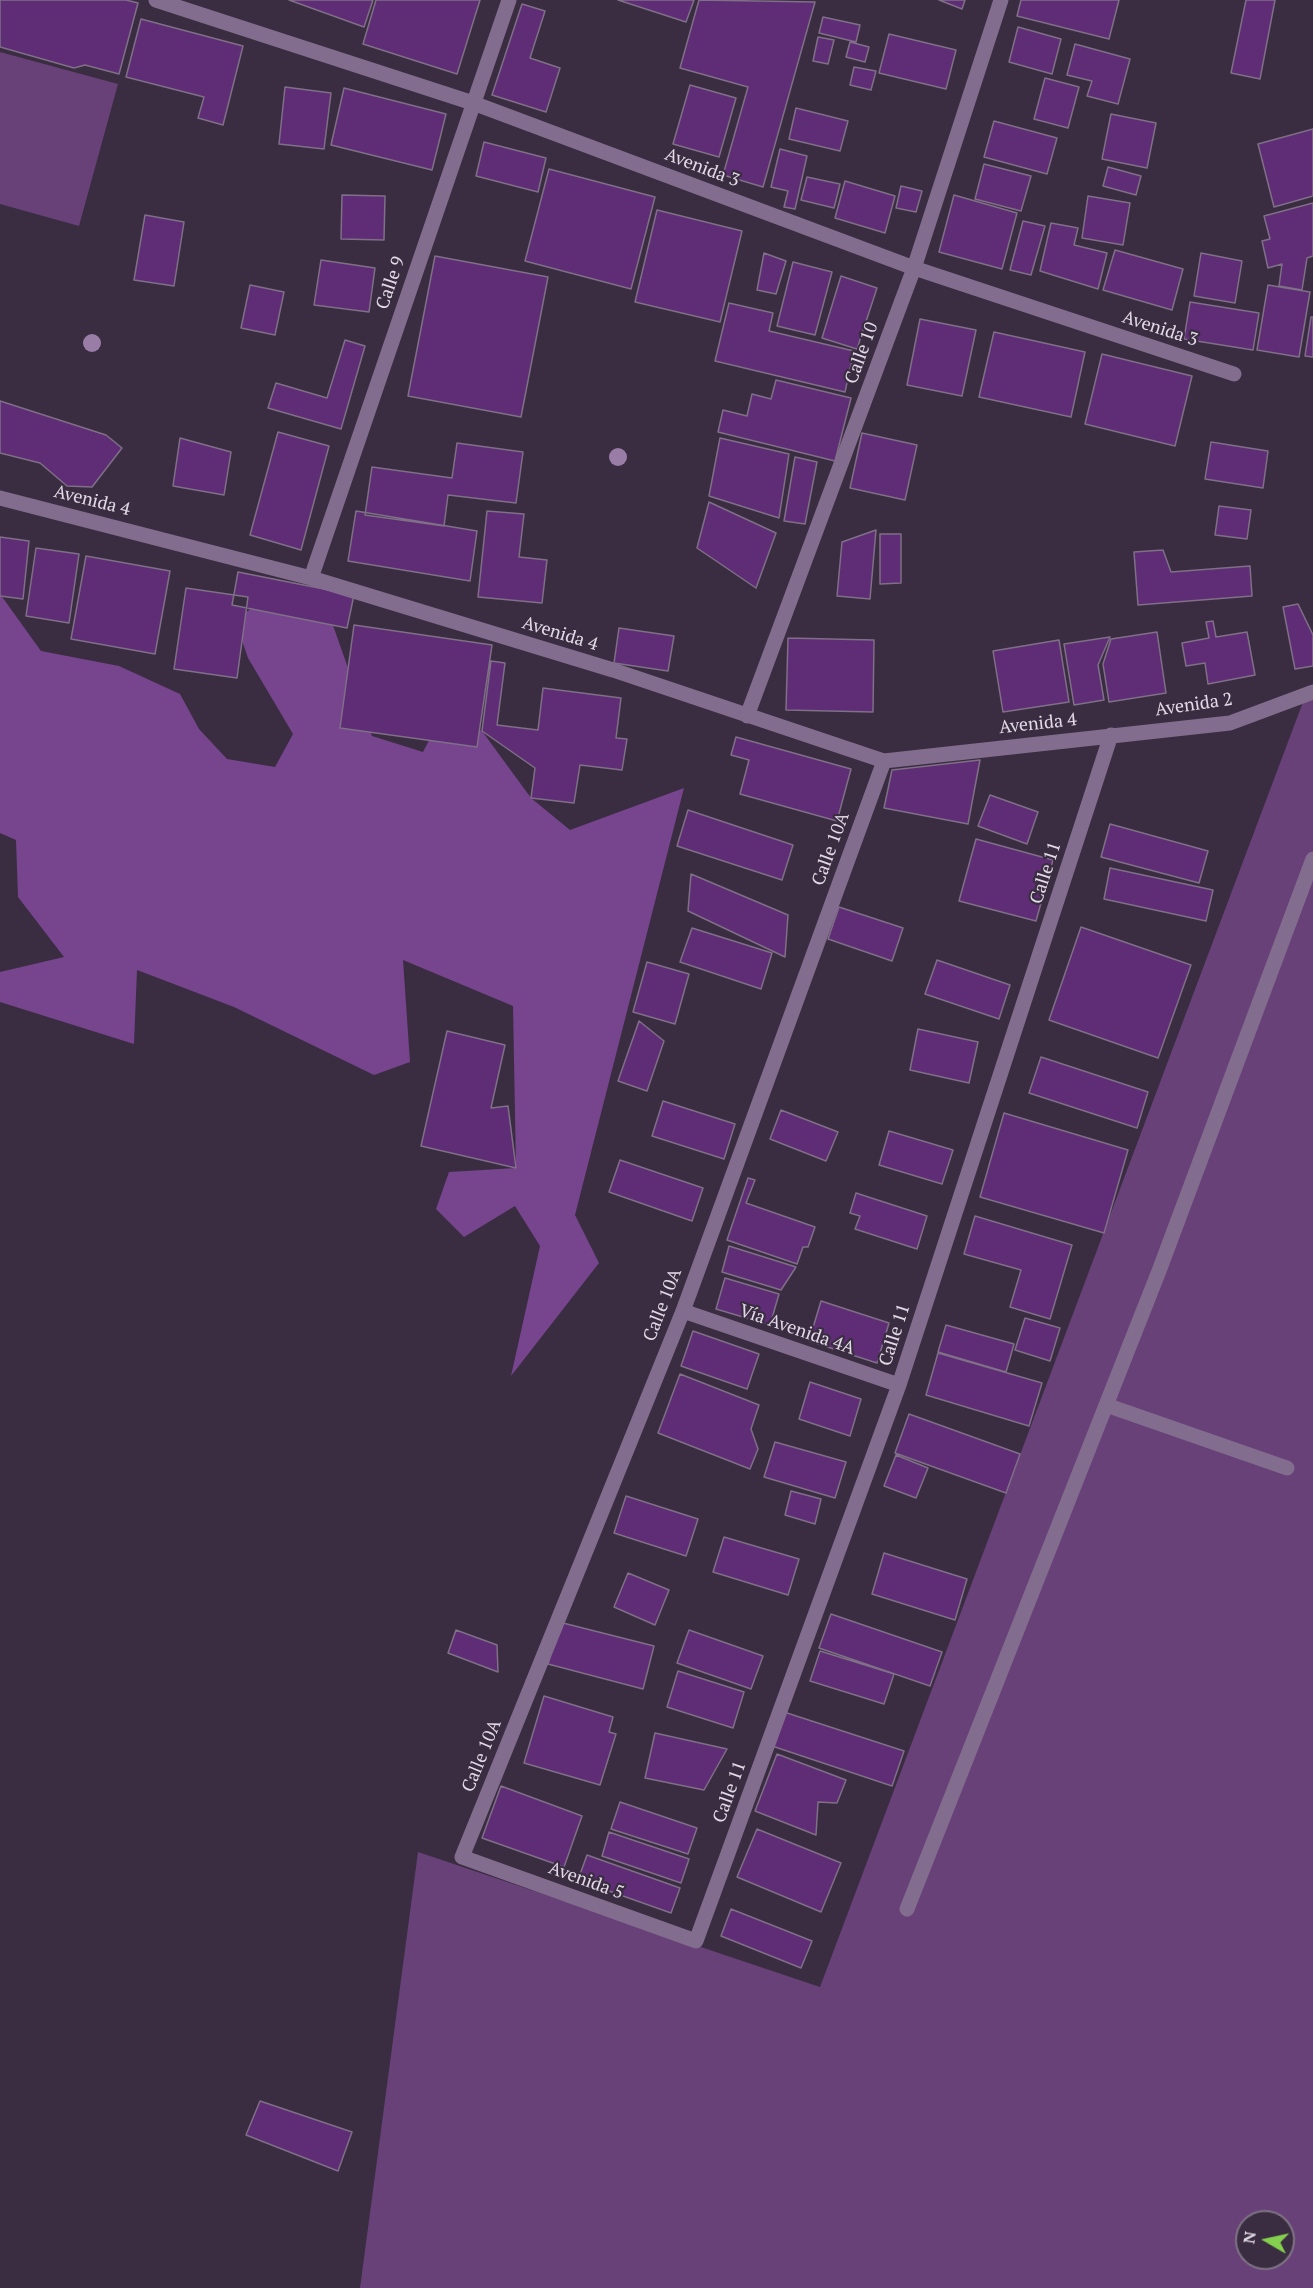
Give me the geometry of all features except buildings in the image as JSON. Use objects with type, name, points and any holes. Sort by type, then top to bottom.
[{"type":"street","name":"Avenida 3","points":[[156,0],[473,103],[914,268],[1234,374]]},
{"type":"street","name":"Calle 9","points":[[311,578],[509,0]]},
{"type":"street","name":"Calle 10","points":[[747,716],[914,268],[1001,0]]},
{"type":"street","name":"Avenida 4","points":[[0,498],[311,578],[613,670],[884,761],[1111,735]]},
{"type":"street","name":"Avenida 2","points":[[1111,735],[1230,723],[1313,692]]},
{"type":"street","name":"Calle 11","points":[[696,1941],[899,1385],[1111,735]]},
{"type":"street","name":"Calle 10A","points":[[462,1857],[683,1311],[884,761]]},
{"type":"street","points":[[907,1909],[1106,1405],[1313,859]]},
{"type":"street","name":"Vía Avenida 4A","points":[[683,1311],[899,1385]]},
{"type":"street","points":[[1106,1405],[1287,1468]]},
{"type":"street","name":"Avenida 5","points":[[462,1857],[696,1941]]},
{"type":"shaded area","points":[[0,52],[118,84],[79,226],[0,204]]},
{"type":"shaded area","points":[[0,594],[41,651],[119,666],[180,694],[199,729],[227,759],[275,767],[293,734],[248,658],[235,620],[269,596],[329,614],[372,736],[423,752],[442,715],[482,731],[531,798],[570,830],[684,788],[575,1215],[599,1263],[511,1376],[540,1246],[515,1206],[464,1237],[436,1209],[449,1172],[516,1168],[513,1006],[403,960],[410,1062],[374,1075],[234,1007],[137,970],[134,1044],[0,1002],[0,972],[64,957],[18,897],[16,840],[0,833]]},
{"type":"shaded area","points":[[1313,692],[1313,2288],[360,2288],[418,1852],[820,1987],[1306,694]]}]
